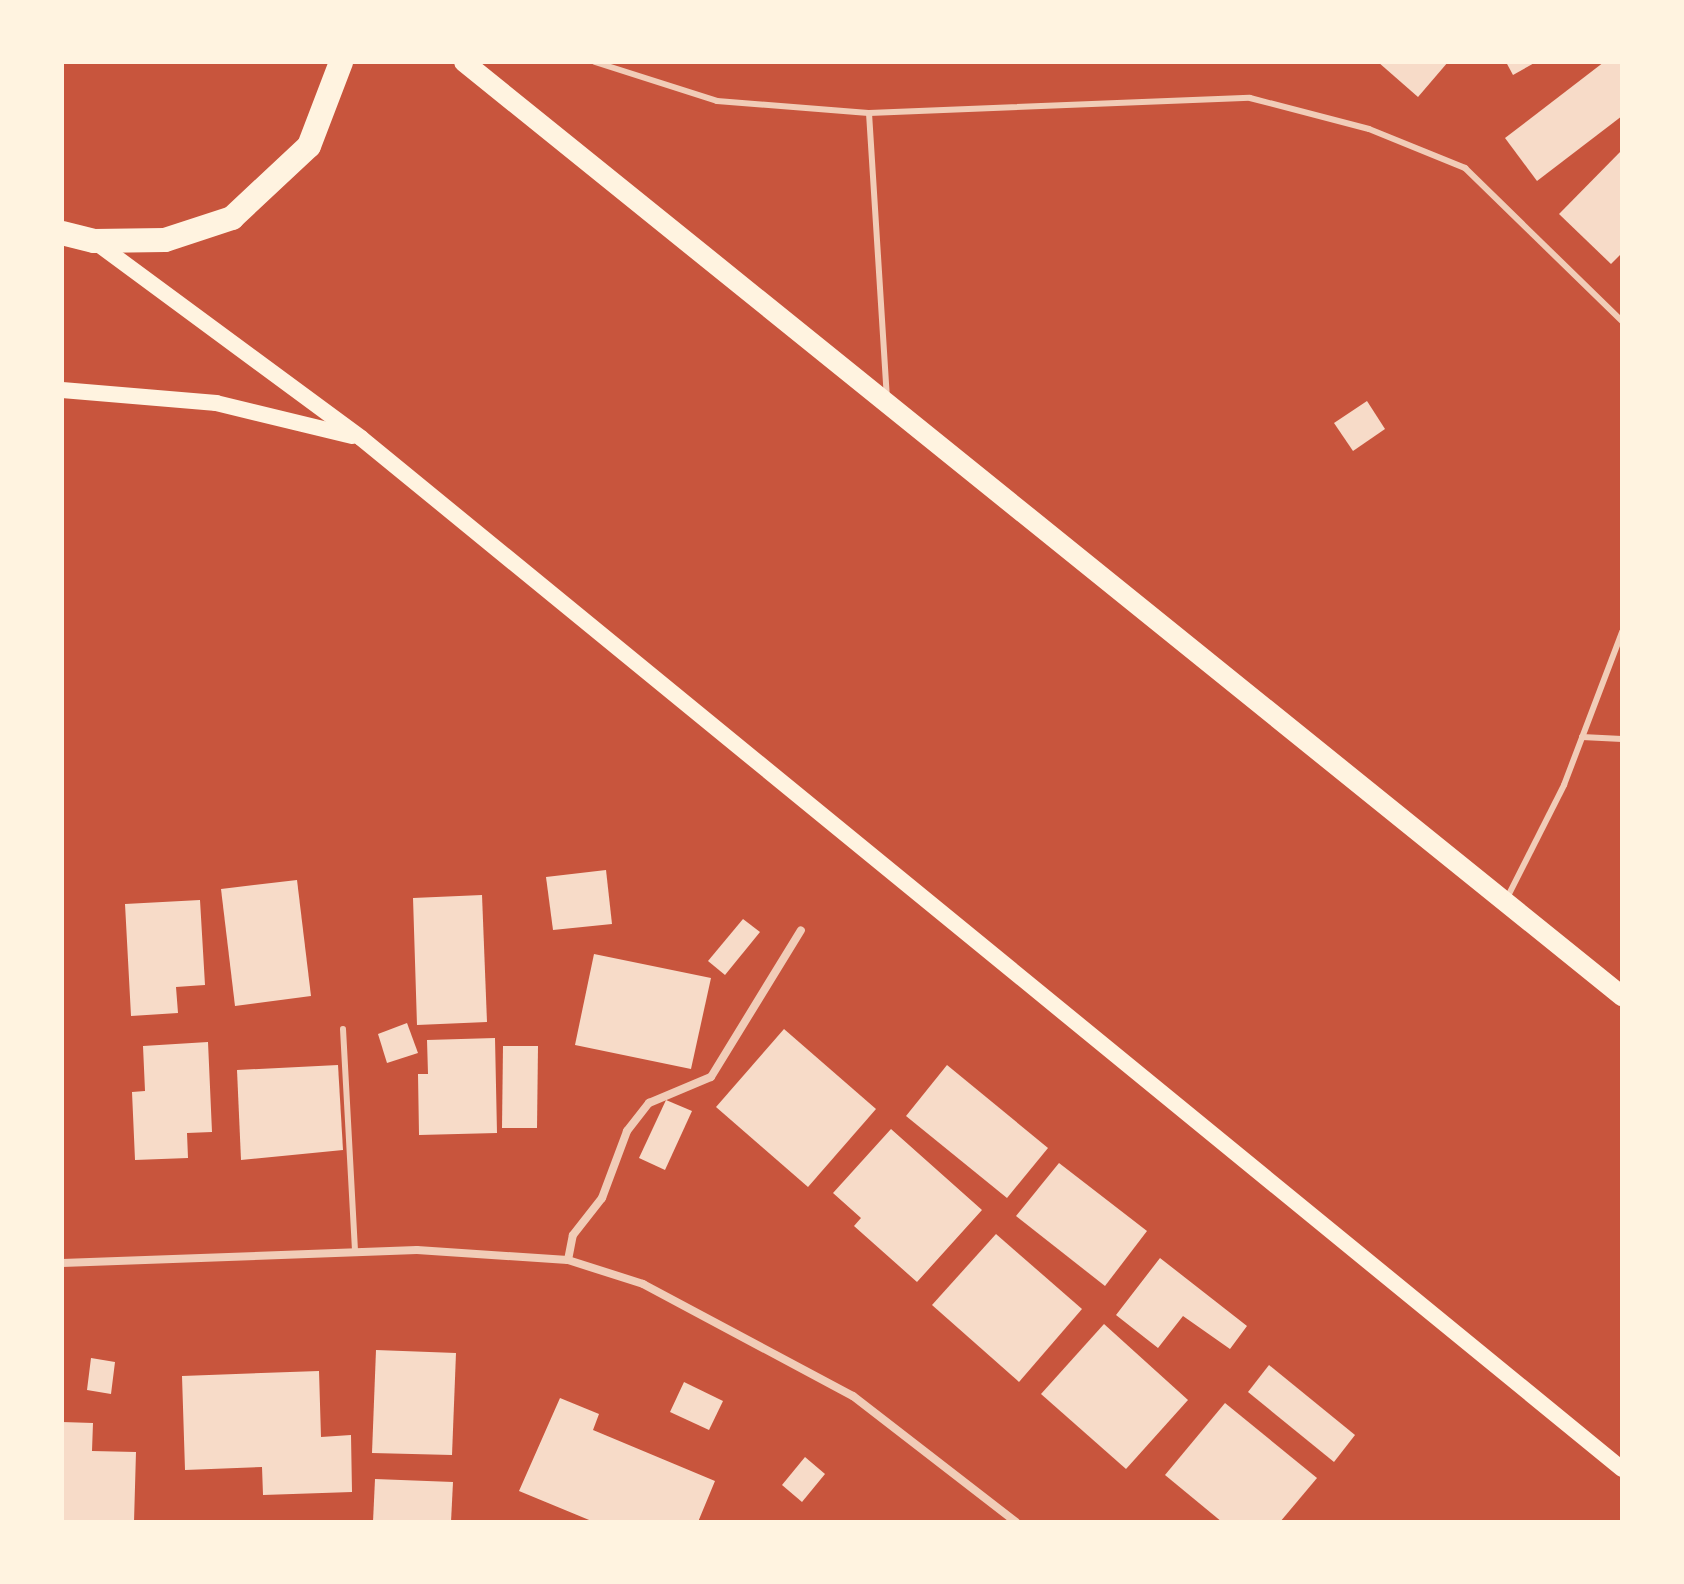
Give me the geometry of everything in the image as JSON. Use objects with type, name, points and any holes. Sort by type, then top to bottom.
[{"type":"highway","points":[[62,233],[94,241],[188,234],[261,198],[309,146],[341,62]]},
{"type":"main road","points":[[464,62],[1622,996]]},
{"type":"main road","points":[[94,241],[361,438],[1622,1469]]},
{"type":"main road","points":[[62,390],[216,403],[361,438]]},
{"type":"street","points":[[568,1260],[573,1235],[602,1198],[627,1131],[649,1103],[711,1077],[801,930]]},
{"type":"street","points":[[62,1263],[355,1253],[568,1260],[643,1284],[853,1396],[1016,1522]]},
{"type":"lane","points":[[595,62],[717,101],[869,113],[1250,98],[1369,129],[1465,168],[1622,321]]},
{"type":"lane","points":[[869,113],[887,404]]},
{"type":"lane","points":[[1505,902],[1582,737],[1622,632]]},
{"type":"lane","points":[[1582,737],[1622,739]]},
{"type":"lane","points":[[343,1029],[355,1253]]},
{"type":"building","points":[[1378,62],[1448,62],[1418,97]]},
{"type":"building","points":[[1506,62],[1536,62],[1513,75]]},
{"type":"building","points":[[1604,62],[1622,62],[1622,116],[1537,181],[1505,138]]},
{"type":"building","points":[[1622,150],[1622,253],[1611,264],[1559,214]]},
{"type":"building","points":[[1367,401],[1385,429],[1353,451],[1334,423]]},
{"type":"building","points":[[606,870],[612,924],[553,930],[546,877]]},
{"type":"building","points":[[297,880],[311,996],[235,1006],[221,889]]},
{"type":"building","points":[[482,895],[487,1022],[417,1025],[413,898]]},
{"type":"building","points":[[200,900],[205,985],[176,987],[178,1013],[131,1016],[125,904]]},
{"type":"building","points":[[743,919],[760,932],[725,975],[708,961]]},
{"type":"building","points":[[594,954],[711,978],[691,1069],[575,1045]]},
{"type":"building","points":[[407,1023],[418,1053],[387,1063],[378,1034]]},
{"type":"building","points":[[784,1029],[876,1109],[808,1187],[716,1107]]},
{"type":"building","points":[[495,1038],[497,1133],[419,1135],[418,1074],[428,1074],[427,1040]]},
{"type":"building","points":[[208,1042],[212,1132],[187,1133],[188,1158],[135,1160],[132,1092],[145,1091],[143,1046]]},
{"type":"building","points":[[503,1046],[538,1046],[537,1128],[502,1128]]},
{"type":"building","points":[[338,1065],[343,1150],[241,1160],[237,1070]]},
{"type":"building","points":[[947,1065],[1048,1148],[1007,1198],[906,1116]]},
{"type":"building","points":[[666,1100],[692,1111],[665,1170],[639,1158]]},
{"type":"building","points":[[891,1129],[982,1210],[917,1282],[854,1226],[861,1218],[833,1193]]},
{"type":"building","points":[[1059,1163],[1147,1231],[1105,1286],[1016,1216]]},
{"type":"building","points":[[996,1234],[1082,1309],[1019,1382],[932,1305]]},
{"type":"building","points":[[1160,1258],[1247,1326],[1230,1349],[1183,1316],[1158,1348],[1116,1315]]},
{"type":"building","points":[[1104,1324],[1188,1400],[1126,1469],[1041,1394]]},
{"type":"building","points":[[376,1350],[456,1353],[452,1455],[372,1453]]},
{"type":"building","points":[[91,1358],[115,1362],[111,1394],[87,1390]]},
{"type":"building","points":[[1269,1365],[1355,1435],[1334,1462],[1248,1392]]},
{"type":"building","points":[[319,1371],[321,1437],[351,1435],[352,1492],[263,1495],[262,1467],[185,1470],[182,1376]]},
{"type":"building","points":[[684,1382],[723,1401],[709,1430],[670,1412]]},
{"type":"building","points":[[560,1398],[599,1414],[593,1430],[715,1481],[698,1522],[594,1522],[519,1491]]},
{"type":"building","points":[[1225,1403],[1317,1478],[1280,1522],[1222,1522],[1165,1475]]},
{"type":"building","points":[[62,1422],[93,1423],[92,1451],[136,1452],[134,1522],[62,1522]]},
{"type":"building","points":[[805,1457],[825,1474],[802,1502],[782,1485]]},
{"type":"building","points":[[375,1479],[453,1482],[451,1522],[373,1522]]}]
